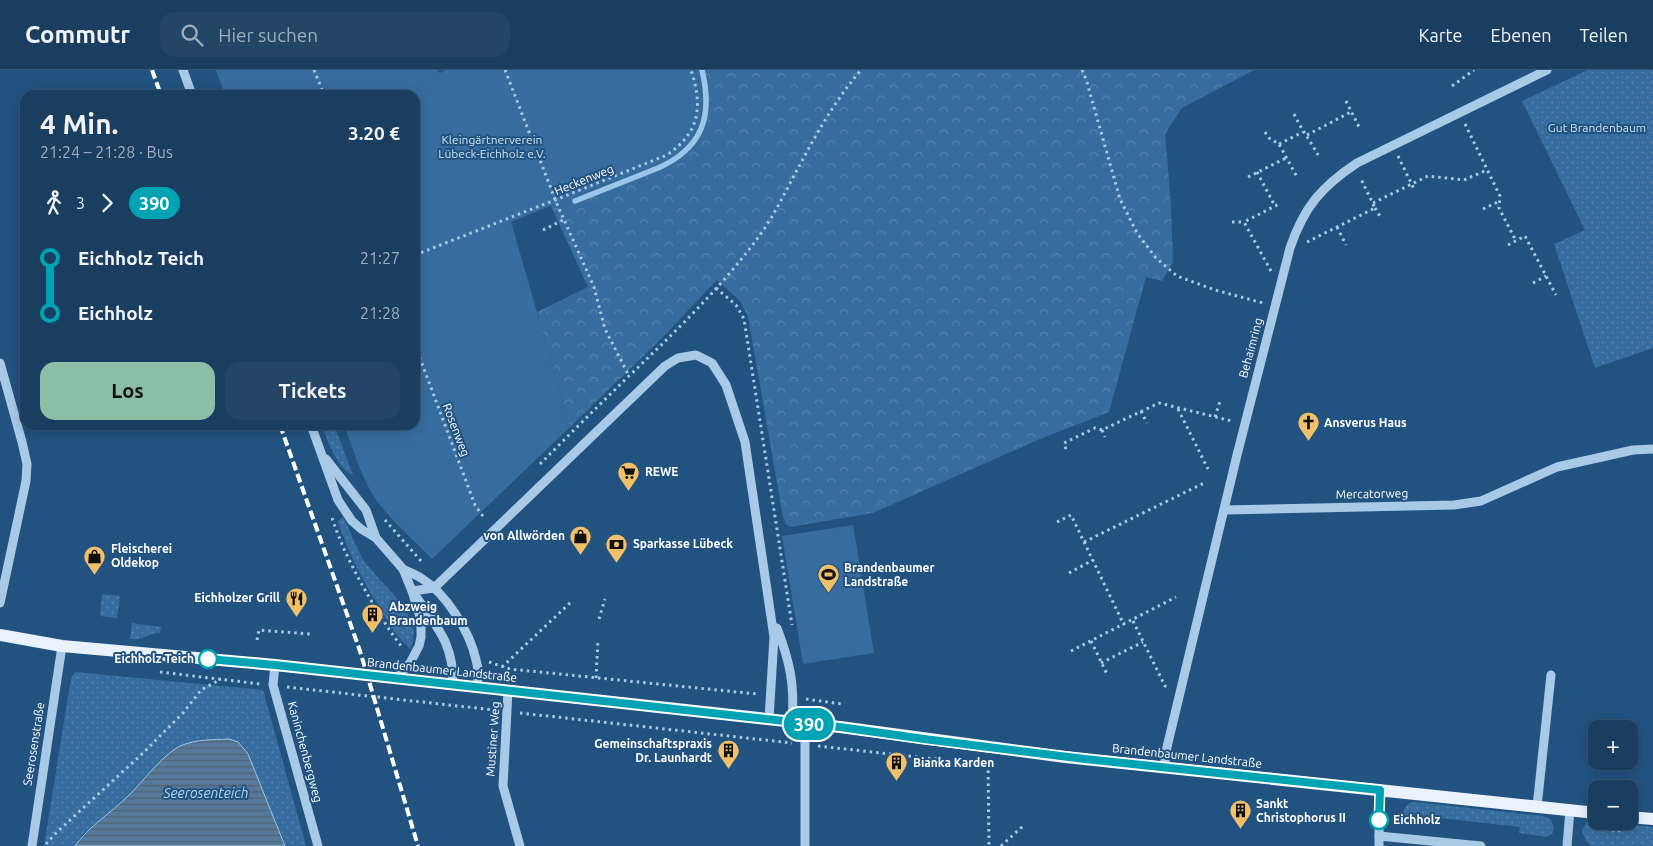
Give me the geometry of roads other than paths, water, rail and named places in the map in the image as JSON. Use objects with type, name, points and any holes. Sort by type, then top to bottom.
[{"type":"main road","name":"Brandenbaumer Landstraße","points":[[0,635],[62,646],[396,678],[769,719],[1056,756],[1588,812]]},
{"type":"main road","points":[[1638,817],[1653,819]]},
{"type":"street","points":[[184,70],[190,90]]},
{"type":"street","name":"Behaimring","points":[[1164,768],[1167,747],[1236,456],[1290,248],[1304,214],[1334,179],[1356,163],[1548,70]]},
{"type":"street","points":[[412,591],[434,588],[665,366],[678,358],[696,355],[712,363],[726,385],[745,442],[773,618],[774,637],[769,719]]},
{"type":"street","points":[[0,363],[22,442],[27,473],[0,603]]},
{"type":"street","points":[[313,430],[338,500],[357,526],[376,538],[403,570],[412,591],[421,620],[421,637],[419,646],[410,663],[396,678]]},
{"type":"street","name":"Mercatorweg","points":[[1224,510],[1454,505],[1481,501],[1557,467],[1633,450],[1653,449]]},
{"type":"street","points":[[323,455],[366,510],[376,538]]},
{"type":"street","points":[[403,570],[421,578],[434,588],[449,606],[469,639],[476,660],[478,672],[477,687]]},
{"type":"street","points":[[412,591],[441,631],[448,647],[453,664],[453,685]]},
{"type":"street","points":[[773,618],[787,653],[804,744],[804,846]]},
{"type":"street","name":"Seerosenstraße","points":[[32,846],[62,646]]},
{"type":"street","name":"Kaninchenbergweg","points":[[275,665],[273,686],[318,846]]},
{"type":"street","points":[[1537,807],[1551,675]]},
{"type":"street","name":"Mustiner Weg","points":[[508,691],[503,786],[520,846]]},
{"type":"street","points":[[1379,846],[1380,790]]},
{"type":"street","points":[[1567,846],[1570,810]]},
{"type":"street","points":[[1379,836],[1481,846]]},
{"type":"water","name":"Seerosenteich","points":[[229,739],[238,742],[248,754],[285,846],[75,846],[87,832],[128,796],[159,762],[173,750],[192,742]]},
{"type":"waterway","points":[[575,201],[658,168],[685,151],[695,140],[705,116],[706,102],[702,70]]},
{"type":"railway","points":[[152,70],[159,90]]},
{"type":"railway","points":[[282,430],[360,651],[418,846]]},
{"type":"place","name":"Ansverus Haus","points":[[1308,442]]},
{"type":"place","name":"REWE","points":[[629,491]]},
{"type":"place","name":"von Allwörden","points":[[581,555]]},
{"type":"place","name":"Sparkasse Lübeck","points":[[617,563]]},
{"type":"place","name":"Fleischerei Oldekop","points":[[95,575]]},
{"type":"place","name":"Brandenbaumer Landstraße","points":[[828,594]]},
{"type":"place","name":"Eichholzer Grill","points":[[296,617]]},
{"type":"place","name":"Abzweig Brandenbaum","points":[[373,633]]},
{"type":"place","name":"Eichholz Teich","points":[[208,659]]},
{"type":"place","name":"Gemeinschaftspraxis Dr. Launhardt","points":[[728,770]]},
{"type":"place","name":"Bianka Karden","points":[[897,782]]},
{"type":"place","name":"Eichholz","points":[[1379,820]]},
{"type":"place","name":"Sankt Christophorus II","points":[[1240,830]]},
{"type":"park label","name":"Gut Brandenbaum","points":[[1597,128]]},
{"type":"park label","name":"Kleingärtnerverein Lübeck-Eichholz e.V.","points":[[492,147]]}]
